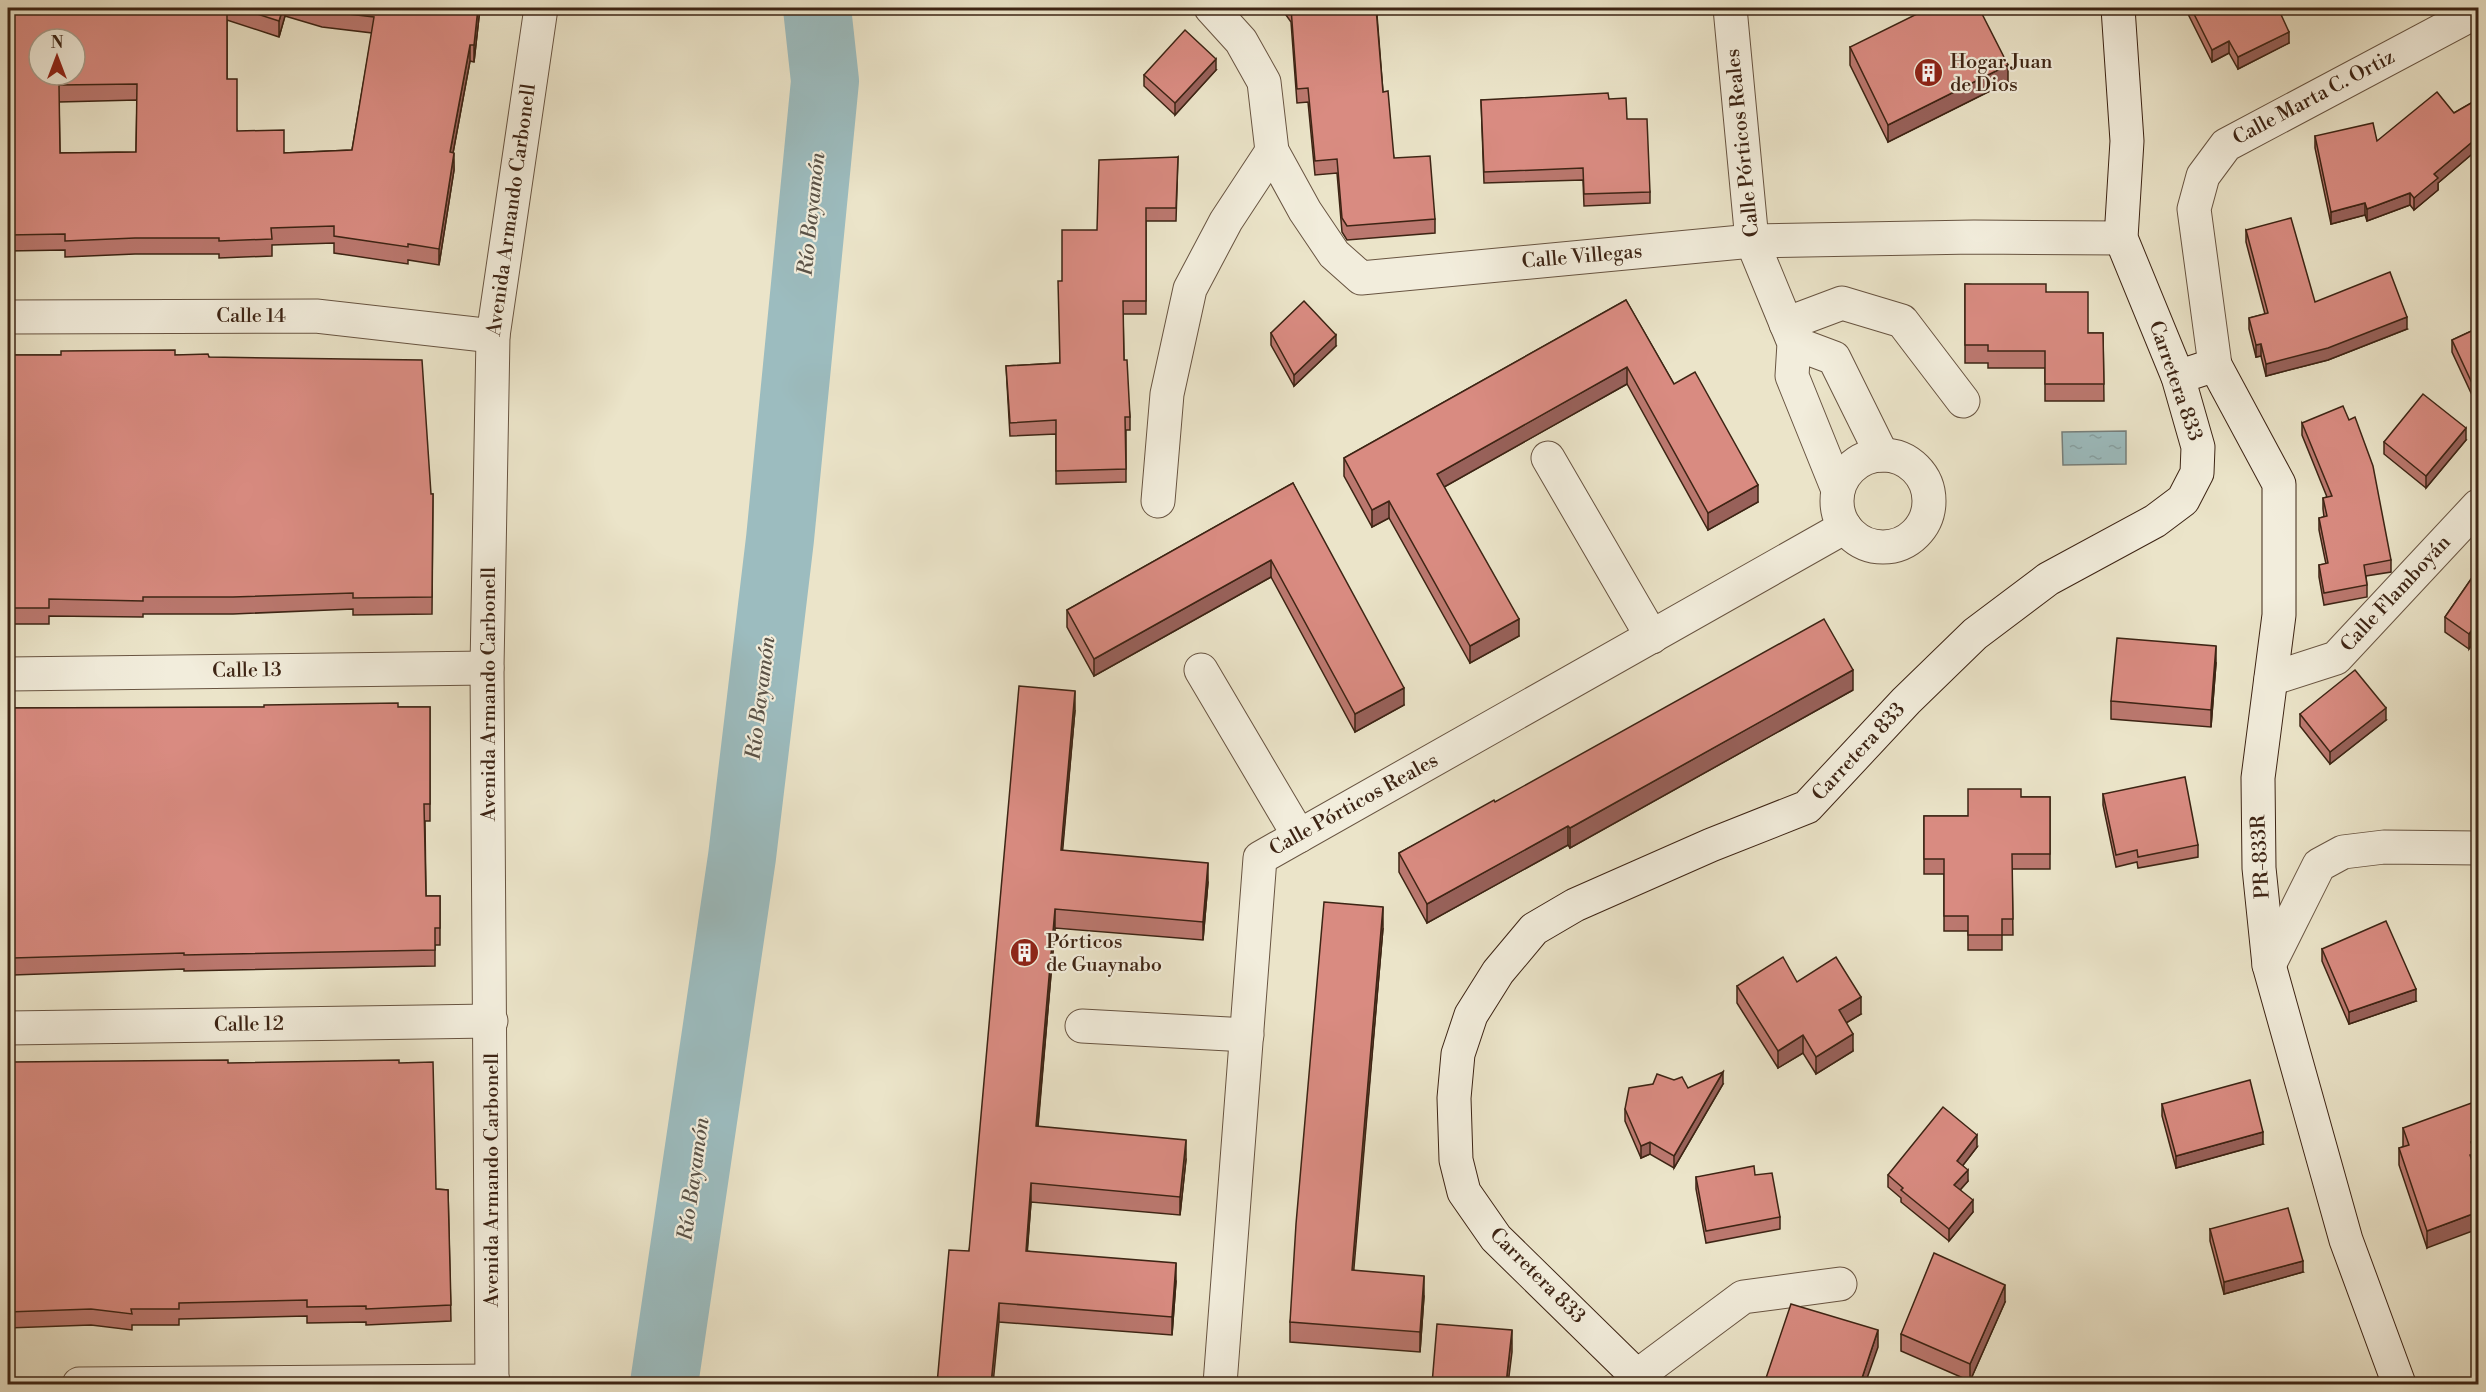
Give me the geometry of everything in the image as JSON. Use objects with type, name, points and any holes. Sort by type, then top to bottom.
[{"type":"street","name":"Avenida Armando Carbonell","points":[[493,1383],[487,668],[493,336],[540,8]]},
{"type":"street","name":"Calle Villegas","points":[[1210,8],[1241,41],[1264,82],[1272,151],[1305,211],[1334,255],[1360,278],[1752,241],[1974,237],[2121,238]]},
{"type":"street","name":"Calle Pórticos Reales","points":[[1730,8],[1752,241],[1790,334],[1792,376],[1838,490]]},
{"type":"street","name":"Carretera 833","points":[[1638,1380],[1496,1238],[1464,1192],[1456,1160],[1454,1098],[1458,1054],[1471,1015],[1498,972],[1534,929],[1586,900],[1711,845],[1807,807],[1906,701],[1975,634],[2048,579],[2155,520],[2184,500],[2197,473],[2198,447],[2178,377],[2121,238],[2127,141],[2118,8]]},
{"type":"street","name":"Calle Marta C. Ortiz","points":[[2215,365],[2194,209],[2203,176],[2226,145],[2478,10]]},
{"type":"street","points":[[1158,501],[1167,394],[1190,289],[1226,221],[1272,151]]},
{"type":"street","points":[[1790,334],[1842,303],[1902,321],[1964,401]]},
{"type":"street","name":"Calle 14","points":[[8,317],[316,316],[493,336]]},
{"type":"street","points":[[1790,334],[1834,358],[1882,455]]},
{"type":"street","points":[[2178,377],[2215,365]]},
{"type":"street","name":"PR-833R","points":[[2215,365],[2279,484],[2280,615],[2258,778],[2259,868],[2269,965],[2346,1240],[2399,1384]]},
{"type":"street","points":[[1882,455],[1897,458],[1912,465],[1922,476],[1928,490],[1929,506],[1925,521],[1916,534],[1903,543],[1889,547],[1874,547],[1860,541],[1845,527],[1836,505],[1838,490],[1844,476],[1854,465],[1867,458],[1882,455]]},
{"type":"street","points":[[1548,458],[1652,637]]},
{"type":"street","name":"Calle Flamboyán","points":[[2271,679],[2336,658],[2478,506]]},
{"type":"street","name":"Calle Pórticos Reales","points":[[1220,1384],[1260,858],[1845,527]]},
{"type":"street","name":"Calle 13","points":[[8,674],[487,668]]},
{"type":"street","points":[[1201,670],[1299,836]]},
{"type":"street","points":[[2269,965],[2319,865],[2343,852],[2384,847],[2478,849]]},
{"type":"street","name":"Calle 12","points":[[8,1028],[490,1021]]},
{"type":"street","points":[[1082,1026],[1247,1035]]},
{"type":"street","points":[[1638,1380],[1743,1297],[1840,1284]]},
{"type":"street","points":[[80,1384],[493,1383]]},
{"type":"water","points":[[2126,431],[2126,464],[2063,465],[2062,432]]},
{"type":"building","points":[[8,8],[227,8],[227,79],[237,79],[237,131],[284,130],[284,153],[352,150],[374,17],[312,8],[478,8],[474,45],[470,45],[450,152],[454,153],[439,249],[408,244],[408,247],[334,236],[334,226],[271,228],[272,239],[219,241],[219,238],[135,238],[65,241],[65,234],[8,235]],"holes":[[[27,27],[87,27],[87,85],[137,84],[136,152],[60,153],[59,87],[27,87]]]},
{"type":"building","points":[[238,8],[283,8],[279,21]]},
{"type":"building","points":[[1291,8],[1376,8],[1383,92],[1388,91],[1394,158],[1430,156],[1435,219],[1347,226],[1342,218],[1337,159],[1315,161],[1308,88],[1297,89]]},
{"type":"building","name":"Hogar Juan de Dios","points":[[1929,8],[1979,8],[2008,65],[1888,125],[1850,47]]},
{"type":"building","points":[[2191,8],[2278,8],[2289,32],[2238,57],[2229,41],[2212,50]]},
{"type":"building","points":[[1185,30],[1216,59],[1175,103],[1144,75]]},
{"type":"building","points":[[2437,92],[2454,113],[2478,99],[2478,137],[2434,174],[2438,178],[2414,198],[2410,193],[2367,209],[2365,203],[2331,212],[2315,136],[2373,123],[2377,141]]},
{"type":"building","points":[[1608,93],[1609,99],[1626,98],[1627,119],[1647,119],[1650,192],[1584,194],[1583,168],[1484,172],[1481,100]]},
{"type":"building","points":[[1178,157],[1176,208],[1146,208],[1146,301],[1123,301],[1124,360],[1127,360],[1130,417],[1125,417],[1126,469],[1056,471],[1056,420],[1010,423],[1006,366],[1060,363],[1058,281],[1062,281],[1062,230],[1097,230],[1099,160]]},
{"type":"building","points":[[2291,218],[2315,302],[2390,272],[2407,317],[2328,348],[2266,364],[2261,344],[2256,345],[2249,318],[2268,313],[2246,230]]},
{"type":"building","points":[[2478,253],[2478,272],[2472,256]]},
{"type":"building","points":[[1965,284],[2046,284],[2046,292],[2088,292],[2088,333],[2103,333],[2104,384],[2045,384],[2045,351],[1988,351],[1988,345],[1965,345]]},
{"type":"building","points":[[1626,300],[1674,384],[1695,372],[1758,485],[1708,513],[1627,367],[1437,474],[1519,619],[1470,646],[1389,501],[1372,510],[1344,458]]},
{"type":"building","points":[[1304,301],[1336,335],[1294,375],[1271,333]]},
{"type":"building","points":[[2478,328],[2478,396],[2452,340]]},
{"type":"building","points":[[175,350],[175,355],[208,354],[209,357],[422,360],[431,494],[433,494],[432,597],[353,598],[353,593],[143,597],[143,601],[49,599],[49,608],[8,608],[8,355],[61,355],[61,351]]},
{"type":"building","points":[[2423,394],[2466,428],[2426,476],[2384,442]]},
{"type":"building","points":[[2343,406],[2349,420],[2355,417],[2373,466],[2391,560],[2364,565],[2367,585],[2324,593],[2319,565],[2328,563],[2319,518],[2327,516],[2323,498],[2332,496],[2302,423]]},
{"type":"building","points":[[1293,483],[1404,688],[1355,714],[1271,560],[1094,659],[1067,610]]},
{"type":"building","points":[[2478,569],[2478,637],[2471,631],[2469,634],[2445,617]]},
{"type":"building","points":[[1824,619],[1853,670],[1570,828],[1568,826],[1427,904],[1399,853]]},
{"type":"building","points":[[2117,638],[2216,646],[2211,710],[2111,701]]},
{"type":"building","points":[[2355,670],[2386,708],[2330,752],[2300,714]]},
{"type":"building","points":[[1019,686],[1075,691],[1061,850],[1208,863],[1203,922],[1055,909],[1036,1126],[1186,1140],[1180,1197],[1031,1183],[1026,1251],[1176,1263],[1172,1317],[999,1303],[991,1384],[937,1384],[949,1250],[969,1251]]},
{"type":"building","points":[[398,703],[398,707],[430,707],[430,804],[424,804],[426,896],[440,896],[440,928],[435,928],[435,950],[13,958],[14,956],[8,956],[8,708],[264,707],[264,705]]},
{"type":"building","points":[[2185,777],[2198,845],[2138,857],[2137,850],[2116,855],[2103,794]]},
{"type":"building","points":[[1968,789],[2021,789],[2021,797],[2050,797],[2050,854],[2012,854],[2013,919],[2002,919],[2002,935],[1968,935],[1968,916],[1944,916],[1944,859],[1924,859],[1924,816],[1968,816]]},
{"type":"building","points":[[1324,902],[1383,907],[1352,1270],[1424,1276],[1420,1332],[1290,1322],[1296,1224]]},
{"type":"building","points":[[2386,921],[2416,989],[2349,1012],[2322,949]]},
{"type":"building","points":[[1783,957],[1797,982],[1836,957],[1861,997],[1839,1010],[1853,1034],[1816,1057],[1803,1035],[1778,1051],[1737,986]]},
{"type":"building","points":[[228,1060],[228,1063],[399,1060],[399,1063],[433,1062],[436,1189],[448,1190],[451,1305],[366,1309],[366,1306],[307,1307],[307,1300],[179,1303],[179,1309],[131,1309],[132,1314],[91,1309],[8,1312],[8,1064],[12,1062]]},
{"type":"building","points":[[1723,1072],[1674,1156],[1650,1142],[1641,1146],[1625,1109],[1629,1088],[1653,1084],[1657,1074],[1674,1080],[1682,1077],[1688,1088]]},
{"type":"building","points":[[2250,1080],[2263,1132],[2176,1156],[2162,1104]]},
{"type":"building","points":[[2477,1101],[2478,1140],[2471,1142],[2475,1154],[2470,1155],[2478,1178],[2478,1212],[2427,1231],[2399,1148],[2409,1145],[2403,1128]]},
{"type":"building","points":[[1943,1107],[1977,1135],[1957,1161],[1968,1170],[1954,1185],[1973,1200],[1949,1229],[1901,1190],[1903,1188],[1888,1175]]},
{"type":"building","points":[[1754,1166],[1755,1175],[1772,1173],[1780,1217],[1706,1231],[1696,1177]]},
{"type":"building","points":[[2288,1208],[2303,1261],[2224,1282],[2210,1229]]},
{"type":"building","points":[[1934,1253],[2005,1285],[1970,1364],[1901,1334]]},
{"type":"building","points":[[1791,1304],[1878,1330],[1860,1384],[1764,1384]]},
{"type":"building","points":[[1437,1324],[1512,1330],[1506,1384],[1432,1384]]},
{"type":"waterway","name":"Río Bayamón","points":[[664,1384],[742,857],[780,539],[825,81],[817,8]]},
{"type":"place","name":"Hogar Juan de Dios","points":[[1929,73]]},
{"type":"place","name":"Pórticos de Guaynabo","points":[[1025,953]]}]
